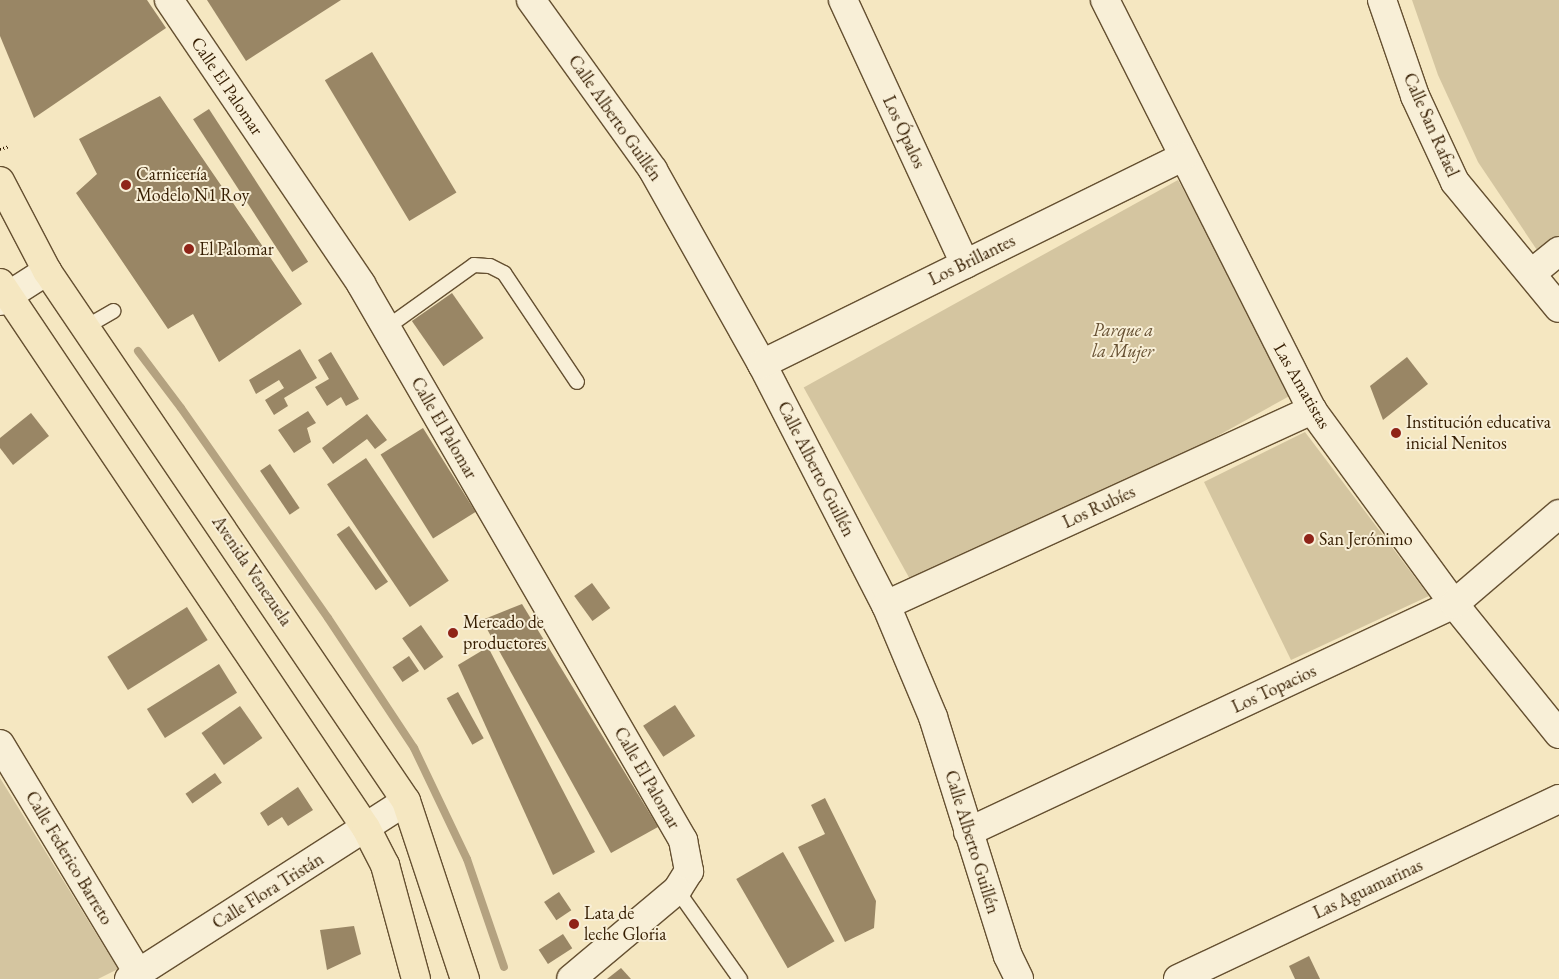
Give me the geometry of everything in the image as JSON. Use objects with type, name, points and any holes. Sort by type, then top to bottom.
[{"type":"main road","name":"Avenida Venezuela","points":[[0,181],[47,271],[84,328],[180,464],[406,801],[465,979]]},
{"type":"main road","points":[[3,293],[366,828],[385,865],[416,979]]},
{"type":"street","name":"Calle El Palomar","points":[[169,0],[361,284],[683,840],[683,881]]},
{"type":"street","name":"Calle Alberto Guillén","points":[[530,0],[654,170],[762,364],[886,605],[933,717],[1008,956],[1019,979]]},
{"type":"street","name":"Los Ópalos","points":[[843,0],[965,264]]},
{"type":"street","name":"Las Amatistas","points":[[1105,0],[1182,157],[1312,410],[1454,604],[1559,734]]},
{"type":"street","name":"Calle San Rafael","points":[[1382,0],[1415,96],[1455,182],[1559,308]]},
{"type":"street","name":"Los Brillantes","points":[[762,364],[1182,157]]},
{"type":"street","points":[[1532,273],[1559,251]]},
{"type":"street","points":[[3,293],[47,271]]},
{"type":"street","name":"Los Rubíes","points":[[886,605],[1312,410]]},
{"type":"street","name":"Los Topacios","points":[[968,832],[1454,604],[1559,514]]},
{"type":"street","name":"Calle Federico Barreto","points":[[0,744],[133,976]]},
{"type":"street","name":"Las Aguamarinas","points":[[1178,979],[1559,799]]},
{"type":"street","name":"Calle Flora Tristán","points":[[133,976],[406,801]]},
{"type":"street","points":[[571,979],[683,881]]},
{"type":"lane","points":[[386,328],[474,265],[490,266],[504,273],[578,382]]},
{"type":"lane","points":[[84,328],[114,311]]},
{"type":"lane","points":[[683,881],[740,979]]},
{"type":"path","points":[[0,149],[9,146]]},
{"type":"green space","points":[[1412,0],[1559,0],[1559,241],[1541,256],[1478,162],[1438,75]]},
{"type":"green space","name":"Parque a la Mujer","points":[[1178,180],[1296,393],[921,600],[804,387]]},
{"type":"green space","name":"San Jerónimo","points":[[1305,432],[1429,596],[1291,660],[1204,482]]},
{"type":"green space","points":[[0,778],[118,969],[98,979],[0,979]]},
{"type":"building","points":[[0,0],[147,0],[166,28],[34,118],[0,36]]},
{"type":"building","points":[[207,0],[341,0],[246,61]]},
{"type":"building","points":[[372,52],[456,193],[409,221],[325,80]]},
{"type":"building","name":"El Palomar","points":[[160,96],[302,304],[219,362],[193,314],[168,329],[76,193],[97,174],[79,139]]},
{"type":"building","points":[[209,109],[308,262],[292,272],[193,119]]},
{"type":"building","points":[[452,293],[484,338],[443,366],[412,321]]},
{"type":"building","points":[[300,349],[317,378],[284,398],[288,406],[274,415],[265,400],[284,388],[279,380],[256,394],[249,380]]},
{"type":"building","points":[[331,352],[359,399],[346,406],[341,397],[327,406],[315,387],[329,379],[318,360]]},
{"type":"building","points":[[1407,357],[1428,384],[1383,420],[1370,386]]},
{"type":"building","points":[[308,411],[316,423],[307,428],[311,442],[294,453],[278,430]]},
{"type":"building","points":[[31,413],[49,436],[13,465],[0,448],[0,438]]},
{"type":"building","points":[[367,414],[387,440],[375,449],[367,439],[333,464],[322,448]]},
{"type":"building","points":[[423,428],[475,512],[433,538],[381,454]]},
{"type":"building","points":[[366,458],[449,581],[410,607],[327,484]]},
{"type":"building","points":[[270,464],[300,508],[290,515],[260,471]]},
{"type":"building","points":[[349,526],[388,582],[376,590],[337,535]]},
{"type":"building","points":[[592,583],[610,608],[592,621],[574,596]]},
{"type":"building","points":[[522,604],[658,827],[611,853],[482,620]]},
{"type":"building","points":[[187,607],[208,640],[128,690],[107,657]]},
{"type":"building","points":[[421,625],[443,657],[425,670],[402,638]]},
{"type":"building","points":[[488,647],[595,852],[553,875],[458,665]]},
{"type":"building","points":[[409,656],[419,671],[402,682],[392,667]]},
{"type":"building","points":[[219,664],[237,693],[165,738],[147,709]]},
{"type":"building","points":[[458,692],[484,738],[472,745],[447,698]]},
{"type":"building","points":[[675,705],[695,736],[663,757],[643,726]]},
{"type":"building","points":[[240,706],[262,738],[224,765],[201,733]]},
{"type":"building","points":[[215,773],[222,783],[192,803],[186,794]]},
{"type":"building","points":[[298,787],[313,810],[288,826],[282,817],[268,826],[260,813]]},
{"type":"building","points":[[825,798],[876,901],[874,928],[845,942],[798,847],[825,834],[811,805]]},
{"type":"building","points":[[783,852],[834,941],[788,968],[736,879]]},
{"type":"building","points":[[559,892],[571,910],[556,920],[544,902]]},
{"type":"building","points":[[354,926],[361,954],[327,970],[320,930]]},
{"type":"building","points":[[563,934],[572,948],[548,964],[539,950]]},
{"type":"building","points":[[1309,956],[1320,979],[1295,979],[1289,966]]},
{"type":"building","points":[[621,968],[631,979],[607,979]]},
{"type":"waterway","points":[[138,351],[181,408],[328,618],[414,748],[467,859],[504,967]]},
{"type":"place","name":"Carnicería Modelo N1 Roy","points":[[126,185]]},
{"type":"place","name":"El Palomar","points":[[189,249]]},
{"type":"place","name":"Institución educativa inicial Nenitos","points":[[1396,433]]},
{"type":"place","name":"San Jerónimo","points":[[1309,539]]},
{"type":"place","name":"Mercado de productores","points":[[453,633]]},
{"type":"place","name":"Lata de leche Gloria","points":[[574,924]]}]
